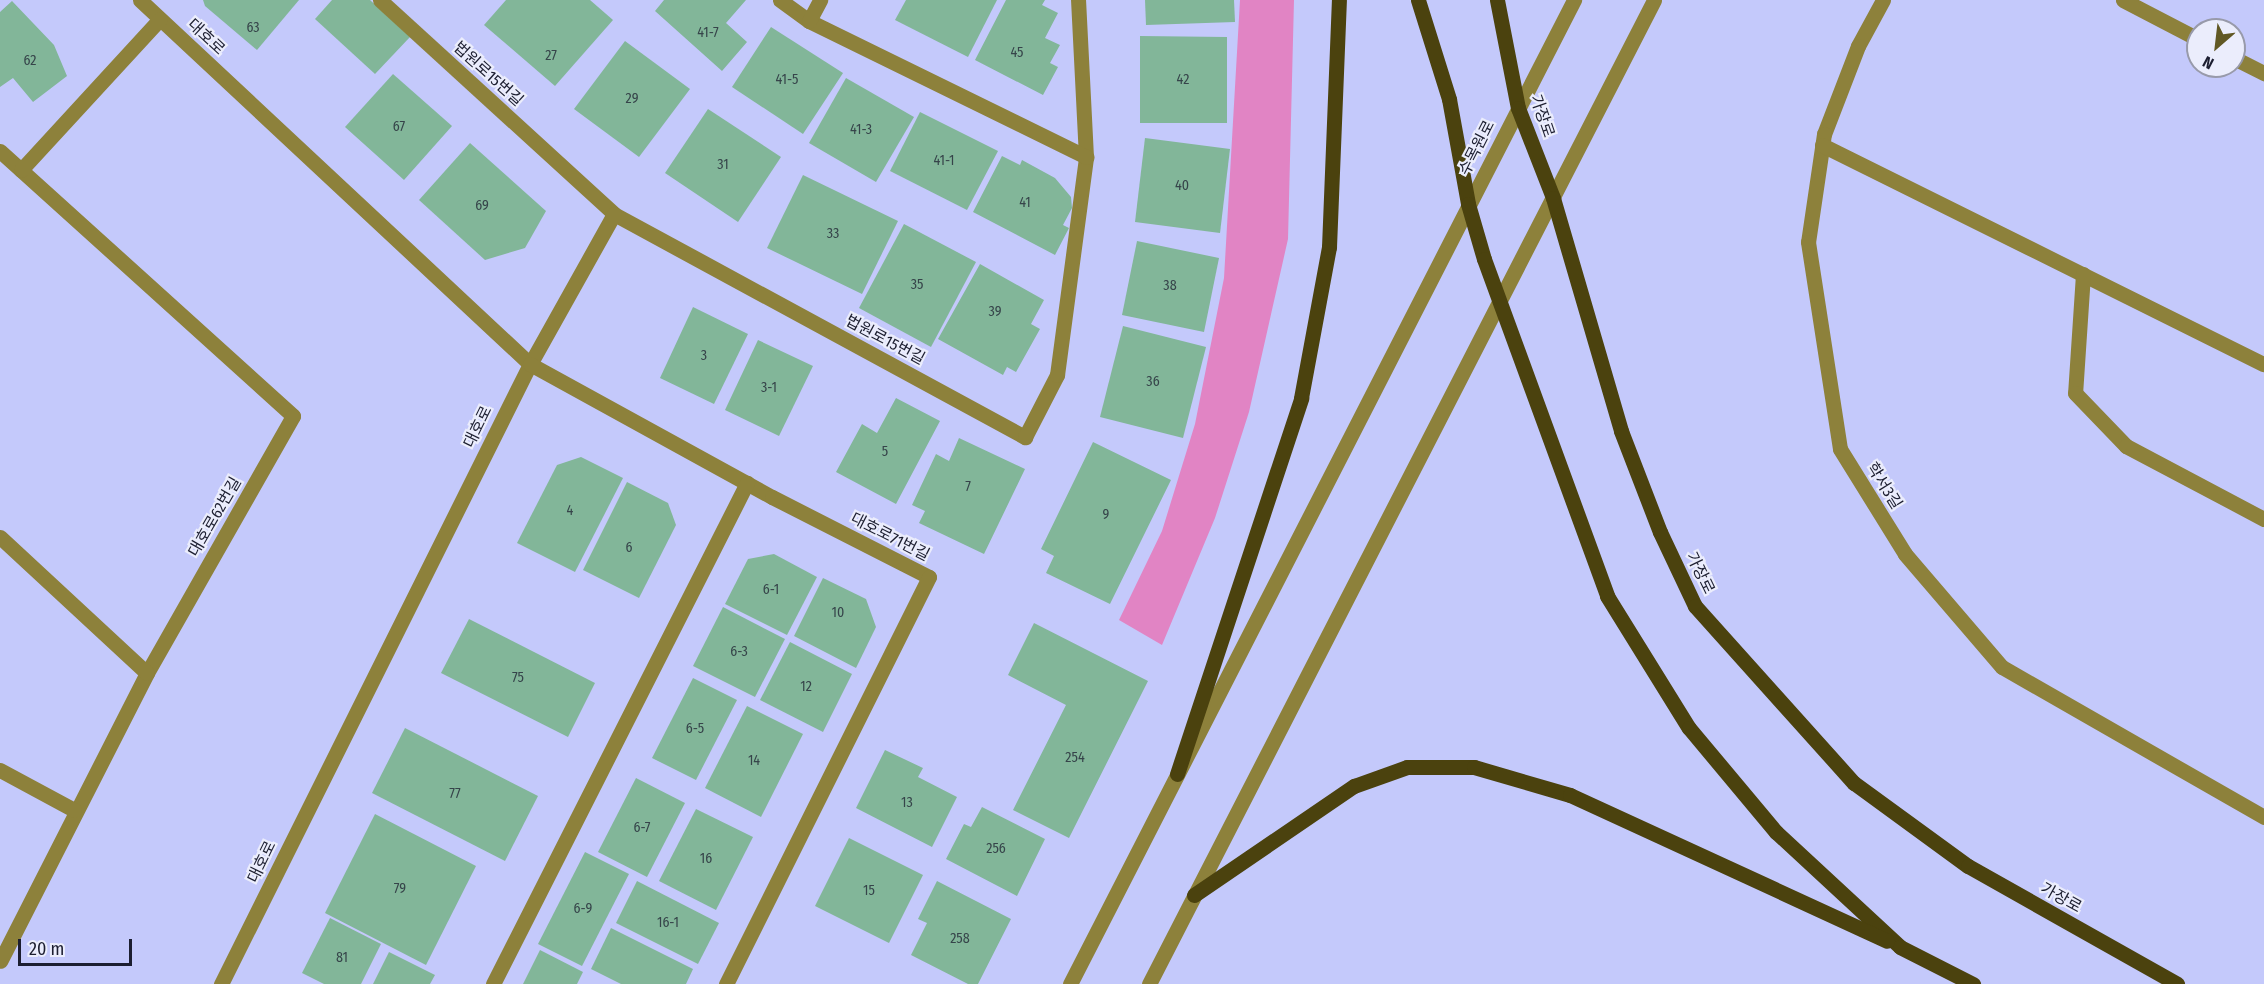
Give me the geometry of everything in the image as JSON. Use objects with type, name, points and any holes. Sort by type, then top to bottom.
[{"type":"main road","points":[[1177,774],[1301,398],[1329,247],[1339,0]]},
{"type":"main road","points":[[1418,0],[1449,99],[1468,204],[1500,302],[1607,596],[1696,737],[1776,832],[1900,947]]},
{"type":"main road","name":"가장로","points":[[1497,0],[1518,108],[1553,198],[1621,432],[1660,532],[1695,606],[1854,783],[1968,866],[2177,984]]},
{"type":"main road","points":[[1194,895],[1354,786],[1407,767],[1474,767],[1570,795],[1900,947],[1973,984]]},
{"type":"street","name":"대호로","points":[[140,0],[530,364],[221,984]]},
{"type":"street","name":"법원로15번길","points":[[380,0],[614,214],[1025,436],[1057,375],[1086,157],[1078,0]]},
{"type":"street","points":[[780,0],[810,21],[1086,157]]},
{"type":"street","points":[[810,21],[820,0]]},
{"type":"street","name":"수목원로","points":[[1071,984],[1574,0]]},
{"type":"street","points":[[1149,984],[1654,0]]},
{"type":"street","name":"학서3길","points":[[1883,0],[1858,46],[1822,145],[1808,242],[1840,449],[1905,554],[2002,667],[2264,817]]},
{"type":"street","points":[[2122,0],[2186,33]]},
{"type":"street","points":[[21,170],[160,19]]},
{"type":"street","points":[[2246,64],[2264,73]]},
{"type":"street","points":[[1822,145],[2264,364]]},
{"type":"street","name":"대호로62번길","points":[[0,151],[294,416],[147,673],[74,810],[0,961]]},
{"type":"street","points":[[530,364],[614,214]]},
{"type":"street","points":[[2083,274],[2075,393],[2126,447],[2264,519]]},
{"type":"street","name":"대호로71번길","points":[[530,364],[747,483],[929,577],[726,984]]},
{"type":"street","points":[[493,984],[747,483]]},
{"type":"street","points":[[0,537],[147,673]]},
{"type":"street","points":[[0,770],[74,810]]},
{"type":"shaded area","points":[[1240,0],[1294,0],[1288,239],[1249,412],[1215,518],[1162,645],[1119,620],[1162,531],[1195,424],[1224,278]]},
{"type":"building","points":[[203,0],[299,0],[257,50],[205,6]]},
{"type":"building","points":[[332,0],[370,0],[410,37],[375,74],[315,19]]},
{"type":"building","points":[[506,0],[590,0],[613,20],[555,86],[484,25]]},
{"type":"building","points":[[664,0],[746,0],[726,23],[747,42],[722,71],[655,11]]},
{"type":"building","points":[[906,0],[997,0],[968,57],[895,20]]},
{"type":"building","points":[[1006,0],[1045,0],[1042,5],[1058,13],[1045,38],[1060,45],[1050,63],[1058,67],[1043,95],[975,60]]},
{"type":"building","points":[[1145,0],[1234,0],[1235,22],[1146,25]]},
{"type":"building","points":[[12,1],[54,45],[67,76],[33,102],[13,78],[0,87],[0,12]]},
{"type":"building","points":[[771,27],[843,73],[803,134],[732,87]]},
{"type":"building","points":[[1140,36],[1227,37],[1227,123],[1140,123]]},
{"type":"building","points":[[625,41],[690,89],[639,157],[574,109]]},
{"type":"building","points":[[393,74],[452,126],[404,180],[345,127]]},
{"type":"building","points":[[846,78],[914,117],[876,182],[809,143]]},
{"type":"building","points":[[708,109],[781,157],[738,222],[665,173]]},
{"type":"building","points":[[920,112],[998,151],[967,210],[890,171]]},
{"type":"building","points":[[1145,138],[1230,149],[1220,233],[1135,222]]},
{"type":"building","points":[[470,143],[546,211],[525,248],[485,260],[419,200]]},
{"type":"building","points":[[1002,156],[1020,165],[1022,160],[1055,178],[1071,197],[1072,208],[1063,225],[1069,228],[1055,255],[973,212]]},
{"type":"building","points":[[803,175],[898,221],[862,294],[767,248]]},
{"type":"building","points":[[904,224],[976,262],[931,347],[859,308]]},
{"type":"building","points":[[1137,241],[1219,258],[1204,332],[1122,315]]},
{"type":"building","points":[[980,264],[1044,300],[1031,324],[1040,329],[1016,372],[1007,367],[1003,375],[938,339]]},
{"type":"building","points":[[693,307],[748,334],[714,404],[660,378]]},
{"type":"building","points":[[1123,326],[1206,347],[1183,438],[1100,417]]},
{"type":"building","points":[[758,340],[813,366],[779,436],[725,410]]},
{"type":"building","points":[[896,398],[940,421],[896,504],[836,472],[862,424],[877,433]]},
{"type":"building","points":[[959,438],[1025,469],[984,554],[919,523],[925,511],[912,505],[936,454],[949,461]]},
{"type":"building","points":[[1093,442],[1171,480],[1110,604],[1046,573],[1054,556],[1041,549]]},
{"type":"building","points":[[581,457],[623,478],[575,572],[517,543],[557,465]]},
{"type":"building","points":[[627,482],[668,503],[676,525],[639,598],[583,570]]},
{"type":"building","points":[[774,554],[817,577],[787,635],[725,604],[748,559]]},
{"type":"building","points":[[823,578],[866,599],[876,627],[856,668],[794,636]]},
{"type":"building","points":[[723,607],[785,639],[755,697],[693,666]]},
{"type":"building","points":[[469,619],[595,683],[568,737],[441,673]]},
{"type":"building","points":[[1034,623],[1148,681],[1069,838],[1013,810],[1066,705],[1008,675]]},
{"type":"building","points":[[790,642],[852,674],[823,732],[760,700]]},
{"type":"building","points":[[693,678],[737,700],[696,780],[652,758]]},
{"type":"building","points":[[747,706],[803,734],[761,817],[705,788]]},
{"type":"building","points":[[405,728],[538,796],[505,861],[372,793]]},
{"type":"building","points":[[885,750],[923,768],[918,777],[957,797],[932,847],[856,808]]},
{"type":"building","points":[[636,778],[685,803],[647,877],[598,852]]},
{"type":"building","points":[[982,807],[1045,839],[1017,896],[946,859],[964,824],[971,827]]},
{"type":"building","points":[[696,809],[753,837],[716,910],[659,881]]},
{"type":"building","points":[[375,814],[476,866],[426,965],[325,913]]},
{"type":"building","points":[[849,838],[923,875],[889,943],[815,906]]},
{"type":"building","points":[[585,852],[629,874],[582,966],[538,944]]},
{"type":"building","points":[[637,881],[719,923],[698,964],[616,923]]},
{"type":"building","points":[[937,881],[1011,919],[978,984],[968,984],[911,955],[927,923],[918,919]]},
{"type":"building","points":[[330,918],[381,944],[361,984],[324,984],[302,973]]},
{"type":"building","points":[[611,928],[693,969],[686,984],[621,984],[591,969]]},
{"type":"building","points":[[540,950],[583,972],[577,984],[523,984]]},
{"type":"building","points":[[389,952],[435,975],[430,984],[373,984]]}]
